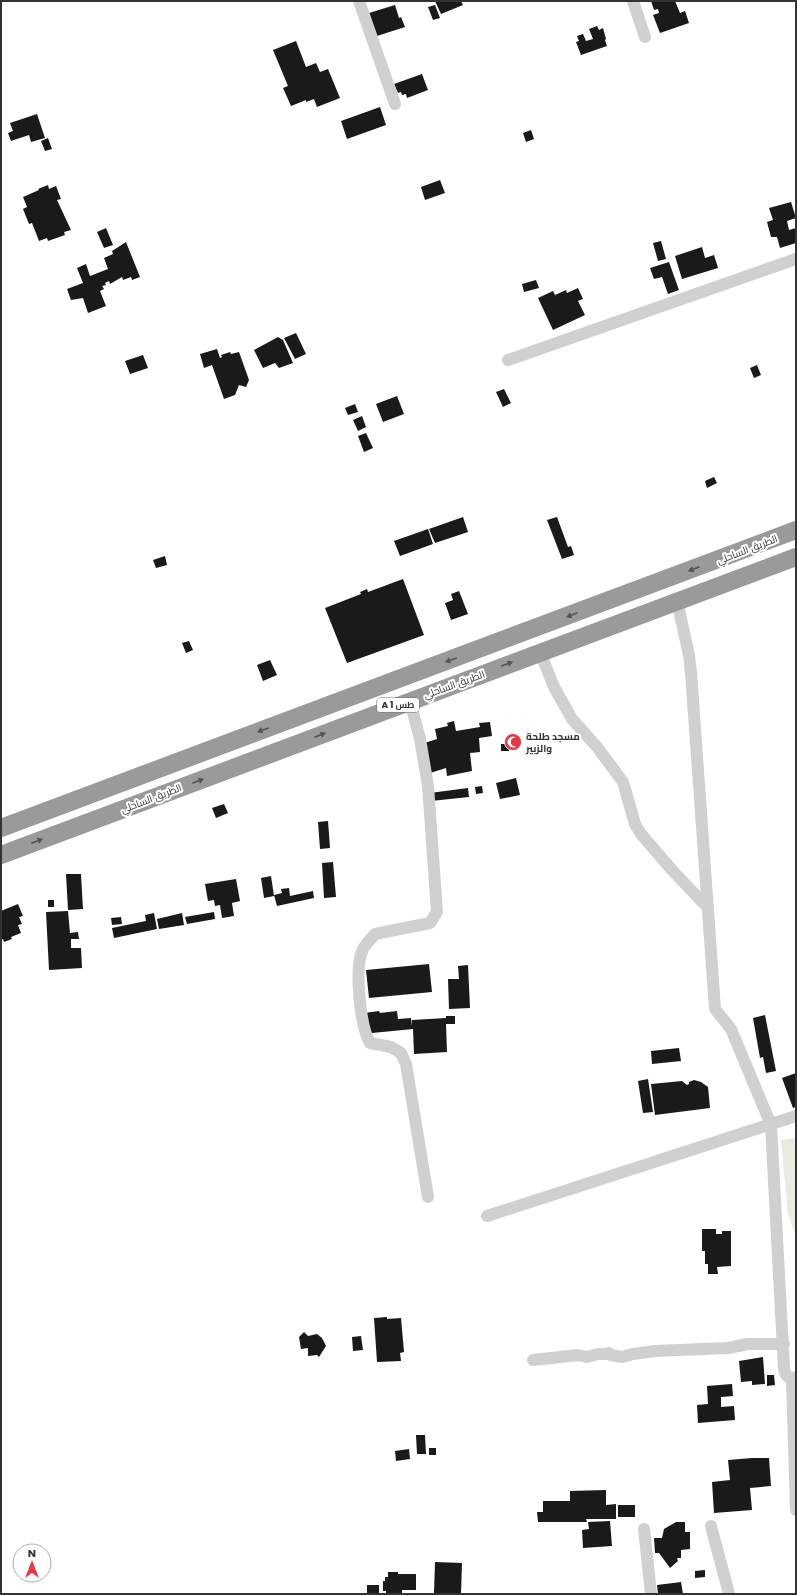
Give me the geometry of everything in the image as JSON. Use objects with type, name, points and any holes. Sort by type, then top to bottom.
[{"type":"highway","name":"الطريق الساحلي","points":[[1,828],[796,530]]},
{"type":"highway","name":"الطريق الساحلي","points":[[1,855],[796,557]]},
{"type":"street","points":[[359,1],[395,104]]},
{"type":"street","points":[[633,1],[645,37]]},
{"type":"street","points":[[508,360],[796,259]]},
{"type":"street","points":[[677,602],[689,655],[691,673],[714,1009],[731,1028],[771,1125],[785,1373],[788,1377],[794,1378],[796,1510]]},
{"type":"street","points":[[540,652],[554,686],[572,719],[597,747],[623,782],[627,790],[635,824],[641,834],[672,870],[708,907]]},
{"type":"street","points":[[410,701],[420,739],[428,786],[437,912],[430,923],[374,934],[363,950],[359,968],[359,987],[365,1035],[370,1043],[391,1047],[401,1053],[406,1064],[428,1197]]},
{"type":"street","points":[[487,1216],[796,1116]]},
{"type":"street","points":[[533,1360],[578,1355],[587,1357],[609,1353],[611,1355],[622,1357],[643,1353],[728,1348],[748,1344],[784,1344]]},
{"type":"street","points":[[711,1526],[730,1594]]},
{"type":"street","points":[[644,1530],[651,1594]]},
{"type":"shaded area","points":[[796,1138],[796,1236],[788,1214],[781,1140]]},
{"type":"building","points":[[435,1],[461,1],[463,5],[441,14]]},
{"type":"building","points":[[651,1],[675,1],[680,13],[685,11],[689,23],[660,33],[653,15],[659,13],[658,9],[654,10]]},
{"type":"building","points":[[395,5],[399,18],[401,17],[405,27],[377,36],[369,13]]},
{"type":"building","points":[[435,5],[440,18],[433,20],[428,7]]},
{"type":"building","points":[[597,26],[599,30],[603,28],[607,46],[581,55],[576,42],[579,41],[577,36],[583,34],[586,41],[593,39],[589,29]]},
{"type":"building","points":[[296,41],[306,67],[316,63],[320,72],[328,69],[340,98],[317,107],[314,99],[306,102],[306,100],[291,106],[283,88],[288,86],[273,50]]},
{"type":"building","points":[[422,74],[428,90],[407,98],[406,94],[402,95],[401,92],[398,93],[394,84]]},
{"type":"building","points":[[380,107],[386,125],[347,139],[341,121]]},
{"type":"building","points":[[37,114],[45,138],[31,142],[29,135],[11,141],[8,133],[13,131],[10,123]]},
{"type":"building","points":[[531,130],[534,139],[526,142],[523,133]]},
{"type":"building","points":[[48,138],[52,149],[45,151],[41,141]]},
{"type":"building","points":[[440,180],[445,193],[425,200],[421,187]]},
{"type":"building","points":[[48,185],[49,189],[56,186],[61,199],[57,200],[71,230],[64,232],[65,235],[48,241],[47,238],[39,241],[32,223],[29,224],[23,209],[27,207],[23,197]]},
{"type":"building","points":[[791,202],[796,218],[787,221],[789,230],[796,228],[796,243],[780,248],[777,237],[771,237],[767,222],[773,220],[769,208]]},
{"type":"building","points":[[106,228],[113,245],[104,248],[97,232]]},
{"type":"building","points":[[661,241],[666,259],[658,261],[653,243]]},
{"type":"building","points":[[126,242],[140,277],[132,280],[131,277],[123,280],[122,277],[110,284],[109,281],[105,283],[106,285],[102,286],[104,289],[100,291],[106,306],[88,313],[83,298],[71,300],[67,289],[83,283],[77,268],[86,264],[90,276],[108,269],[104,258],[113,254],[112,251]]},
{"type":"building","points":[[702,247],[705,258],[714,255],[718,268],[682,279],[675,256]]},
{"type":"building","points":[[669,262],[679,290],[668,294],[662,277],[654,279],[650,268]]},
{"type":"building","points":[[536,280],[539,288],[524,292],[522,284]]},
{"type":"building","points":[[578,288],[583,299],[578,301],[585,315],[553,330],[538,298],[553,291],[555,295],[566,290],[567,293]]},
{"type":"building","points":[[296,333],[306,354],[295,359],[284,338]]},
{"type":"building","points":[[278,337],[283,340],[293,363],[279,368],[275,363],[263,368],[254,350]]},
{"type":"building","points":[[217,349],[220,358],[222,357],[221,355],[230,352],[231,354],[239,352],[249,380],[246,387],[239,385],[235,395],[224,399],[212,365],[204,368],[200,354]]},
{"type":"building","points":[[143,355],[148,368],[130,374],[125,361]]},
{"type":"building","points":[[757,365],[761,375],[754,378],[750,368]]},
{"type":"building","points":[[504,389],[511,403],[503,407],[496,392]]},
{"type":"building","points":[[397,396],[404,414],[383,422],[376,404]]},
{"type":"building","points":[[355,404],[358,412],[348,415],[345,408]]},
{"type":"building","points":[[362,416],[366,427],[358,431],[353,420]]},
{"type":"building","points":[[366,433],[373,448],[364,452],[358,436]]},
{"type":"building","points":[[714,477],[717,483],[707,488],[705,481]]},
{"type":"building","points":[[463,517],[468,532],[435,543],[429,529]]},
{"type":"building","points":[[557,517],[568,547],[571,546],[574,555],[562,559],[547,520]]},
{"type":"building","points":[[428,529],[433,544],[400,556],[394,541]]},
{"type":"building","points":[[165,556],[167,565],[156,568],[153,560]]},
{"type":"building","points":[[403,579],[424,635],[347,663],[325,608],[361,594],[360,592],[367,589],[368,592]]},
{"type":"building","points":[[459,591],[468,614],[451,620],[445,603],[453,600],[451,594]]},
{"type":"building","points":[[189,641],[193,650],[186,653],[182,643]]},
{"type":"building","points":[[270,660],[277,675],[263,681],[257,665]]},
{"type":"building","points":[[454,721],[456,731],[480,727],[479,723],[490,722],[492,736],[479,738],[480,752],[470,753],[472,771],[447,776],[446,768],[424,775],[418,745],[437,739],[435,729],[448,726],[447,723]]},
{"type":"building","points":[[501,744],[509,744],[509,751],[501,751]]},
{"type":"building","points":[[516,778],[520,795],[500,799],[496,783]]},
{"type":"building","points":[[482,786],[483,793],[476,794],[475,787]]},
{"type":"building","points":[[468,788],[469,797],[431,801],[430,793]]},
{"type":"building","points":[[224,804],[228,813],[216,818],[212,808]]},
{"type":"building","points":[[328,821],[330,848],[320,849],[318,822]]},
{"type":"building","points":[[333,862],[336,897],[324,898],[322,863]]},
{"type":"building","points":[[66,874],[81,874],[83,909],[68,910]]},
{"type":"building","points":[[271,876],[274,896],[264,898],[261,878]]},
{"type":"building","points":[[236,879],[240,901],[232,903],[234,916],[222,918],[220,905],[215,906],[214,900],[208,901],[205,884]]},
{"type":"building","points":[[289,888],[290,896],[313,891],[314,898],[277,906],[274,895],[282,893],[281,889]]},
{"type":"building","points":[[48,900],[54,900],[54,907],[48,907]]},
{"type":"building","points":[[18,904],[23,916],[19,917],[22,924],[18,925],[21,933],[4,942],[3,939],[1,940],[1,911]]},
{"type":"building","points":[[68,911],[70,933],[78,932],[79,939],[71,939],[71,948],[81,948],[82,968],[49,970],[46,912]]},
{"type":"building","points":[[214,912],[215,919],[187,924],[185,917]]},
{"type":"building","points":[[154,913],[157,929],[114,938],[112,928],[146,921],[145,915]]},
{"type":"building","points":[[182,913],[184,925],[159,929],[157,919]]},
{"type":"building","points":[[121,917],[122,924],[112,925],[111,918]]},
{"type":"building","points":[[429,964],[432,992],[369,998],[366,970]]},
{"type":"building","points":[[468,965],[470,1008],[449,1009],[448,979],[459,979],[458,966]]},
{"type":"building","points":[[379,1011],[380,1013],[397,1011],[398,1019],[411,1018],[412,1026],[412,1020],[455,1016],[455,1024],[446,1024],[447,1052],[414,1054],[413,1029],[362,1034],[364,1013]]},
{"type":"building","points":[[765,1015],[776,1071],[766,1073],[763,1057],[760,1058],[753,1018]]},
{"type":"building","points":[[679,1048],[681,1061],[652,1064],[651,1051]]},
{"type":"building","points":[[796,1073],[796,1107],[793,1108],[782,1078]]},
{"type":"building","points":[[648,1079],[653,1112],[643,1113],[638,1081]]},
{"type":"building","points":[[694,1080],[701,1082],[708,1087],[710,1108],[655,1115],[651,1084],[682,1081],[687,1085],[689,1082]]},
{"type":"building","points":[[702,1229],[716,1229],[716,1234],[722,1234],[722,1231],[731,1231],[731,1266],[717,1267],[718,1274],[708,1274],[708,1264],[705,1264],[705,1251],[702,1251]]},
{"type":"building","points":[[387,1317],[387,1319],[401,1318],[404,1352],[400,1353],[401,1361],[377,1362],[374,1318]]},
{"type":"building","points":[[304,1332],[308,1336],[317,1334],[322,1338],[326,1346],[319,1357],[317,1355],[308,1356],[308,1348],[301,1349],[299,1337]]},
{"type":"building","points":[[361,1336],[363,1350],[353,1351],[352,1337]]},
{"type":"building","points":[[763,1357],[765,1384],[752,1385],[752,1381],[741,1382],[739,1361]]},
{"type":"building","points":[[767,1375],[774,1375],[775,1385],[767,1386]]},
{"type":"building","points":[[732,1384],[733,1396],[721,1397],[721,1407],[734,1406],[735,1420],[698,1423],[697,1405],[708,1404],[707,1386]]},
{"type":"building","points":[[416,1435],[425,1435],[426,1454],[417,1454]]},
{"type":"building","points":[[429,1448],[436,1448],[436,1455],[429,1455]]},
{"type":"building","points":[[409,1449],[410,1459],[396,1461],[395,1451]]},
{"type":"building","points":[[769,1458],[771,1486],[750,1488],[752,1510],[714,1513],[712,1482],[730,1480],[728,1460]]},
{"type":"building","points":[[606,1490],[606,1505],[616,1504],[616,1519],[586,1519],[587,1522],[538,1522],[537,1512],[543,1512],[543,1501],[570,1501],[570,1491]]},
{"type":"building","points":[[618,1505],[635,1505],[635,1517],[618,1517]]},
{"type":"building","points":[[610,1521],[612,1546],[583,1548],[582,1530],[589,1529],[588,1522]]},
{"type":"building","points":[[676,1522],[685,1522],[685,1532],[690,1532],[690,1549],[681,1550],[681,1558],[677,1558],[678,1561],[670,1568],[659,1553],[655,1553],[654,1538],[662,1538],[664,1529]]},
{"type":"building","points":[[435,1562],[462,1563],[461,1594],[434,1593]]},
{"type":"building","points":[[705,1570],[705,1577],[695,1578],[695,1571]]},
{"type":"building","points":[[388,1572],[398,1572],[398,1574],[416,1574],[416,1590],[402,1590],[402,1594],[386,1594],[386,1591],[383,1591],[383,1581],[385,1581],[385,1577],[388,1577]]},
{"type":"building","points":[[681,1582],[683,1594],[658,1594],[657,1585]]},
{"type":"building","points":[[367,1585],[379,1585],[379,1594],[367,1594]]},
{"type":"place","name":"مسجد طلحة والزبير","points":[[513,742]]}]
